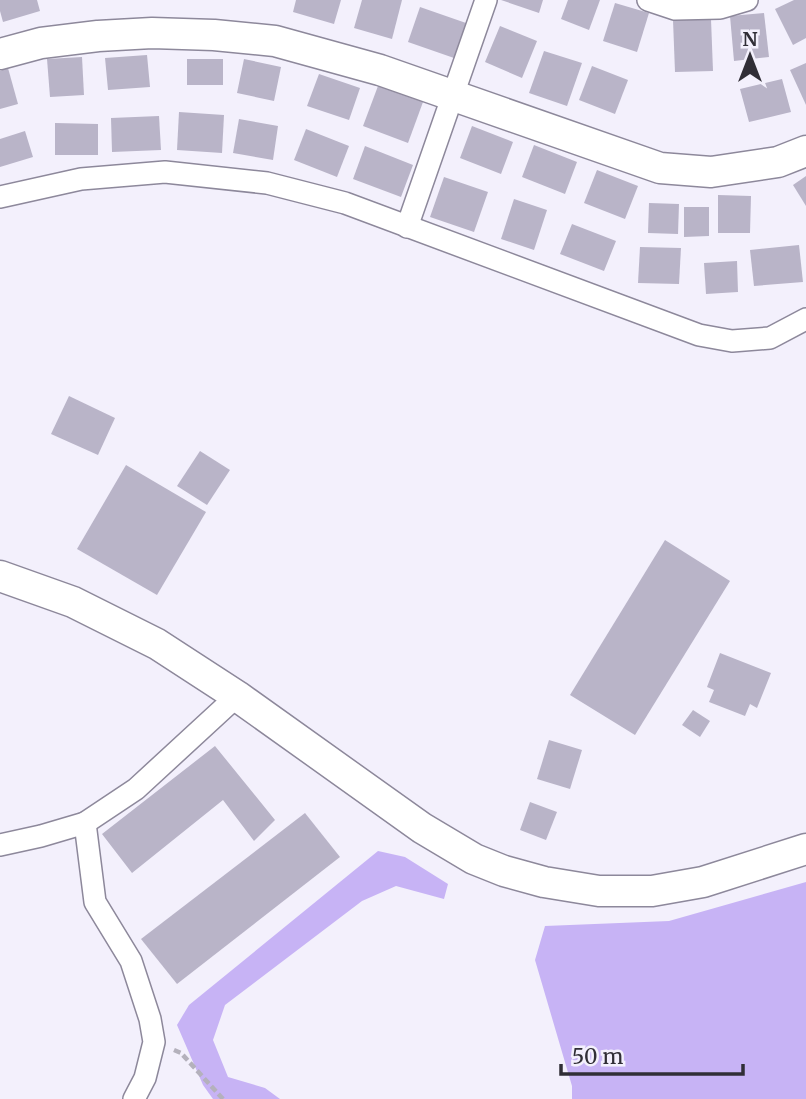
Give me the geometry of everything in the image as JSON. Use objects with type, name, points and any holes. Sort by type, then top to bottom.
[{"type":"street","points":[[407,227],[486,0]]},
{"type":"street","points":[[648,0],[675,9],[720,8],[747,0]]},
{"type":"street","points":[[0,54],[41,43],[152,33],[275,41],[380,69],[660,169],[711,172],[778,162],[806,150]]},
{"type":"street","points":[[0,197],[81,179],[165,172],[267,183],[345,203],[699,335],[732,341],[770,338],[806,319]]},
{"type":"street","points":[[0,576],[73,602],[157,644],[237,696],[422,828],[474,859],[504,871],[544,882],[599,891],[652,891],[703,882],[806,849]]},
{"type":"street","points":[[0,845],[85,823],[136,789],[237,696]]},
{"type":"street","points":[[85,823],[95,902],[131,961],[150,1019],[154,1042],[145,1078],[134,1099]]},
{"type":"path","points":[[154,1042],[181,1053],[223,1099]]},
{"type":"shaded area","points":[[378,851],[405,857],[448,884],[444,899],[396,886],[362,901],[225,1005],[213,1040],[228,1077],[265,1088],[280,1099],[213,1099],[203,1085],[177,1025],[189,1005]]},
{"type":"shaded area","points":[[806,882],[806,1099],[572,1099],[572,1086],[535,960],[545,926],[669,921]]},
{"type":"building","points":[[0,0],[37,0],[40,11],[3,22]]},
{"type":"building","points":[[296,0],[341,0],[334,24],[293,12]]},
{"type":"building","points":[[362,0],[402,0],[392,39],[354,28]]},
{"type":"building","points":[[501,0],[543,0],[539,13]]},
{"type":"building","points":[[568,0],[600,0],[589,30],[561,19]]},
{"type":"building","points":[[794,0],[806,0],[806,38],[793,45],[775,9]]},
{"type":"building","points":[[615,3],[649,13],[637,52],[603,41]]},
{"type":"building","points":[[420,7],[466,23],[454,58],[408,42]]},
{"type":"building","points":[[764,13],[769,57],[734,61],[730,16]]},
{"type":"building","points":[[711,19],[713,71],[675,72],[673,20]]},
{"type":"building","points":[[500,26],[537,41],[522,78],[485,62]]},
{"type":"building","points":[[544,51],[582,63],[567,106],[529,93]]},
{"type":"building","points":[[147,55],[150,87],[108,90],[105,58]]},
{"type":"building","points":[[82,57],[84,95],[50,97],[47,59]]},
{"type":"building","points":[[187,59],[223,59],[223,85],[187,85]]},
{"type":"building","points":[[244,59],[281,67],[274,101],[237,93]]},
{"type":"building","points":[[806,63],[806,105],[790,70]]},
{"type":"building","points":[[592,66],[628,80],[615,114],[579,100]]},
{"type":"building","points":[[8,68],[18,104],[0,109],[0,71]]},
{"type":"building","points":[[319,74],[360,88],[349,120],[307,106]]},
{"type":"building","points":[[782,79],[791,112],[749,122],[740,89]]},
{"type":"building","points":[[378,86],[423,102],[408,143],[363,126]]},
{"type":"building","points":[[179,112],[224,115],[222,153],[177,150]]},
{"type":"building","points":[[159,116],[161,150],[112,152],[111,118]]},
{"type":"building","points":[[239,119],[278,126],[273,160],[233,153]]},
{"type":"building","points":[[55,123],[98,124],[98,155],[55,155]]},
{"type":"building","points":[[472,126],[513,142],[501,174],[460,158]]},
{"type":"building","points":[[306,129],[349,146],[337,177],[294,160]]},
{"type":"building","points":[[25,131],[33,157],[0,167],[0,139]]},
{"type":"building","points":[[534,145],[577,162],[565,194],[522,177]]},
{"type":"building","points":[[365,146],[413,165],[401,197],[353,179]]},
{"type":"building","points":[[597,170],[638,186],[625,219],[584,203]]},
{"type":"building","points":[[806,176],[806,206],[793,185]]},
{"type":"building","points":[[444,177],[488,192],[474,232],[430,217]]},
{"type":"building","points":[[718,195],[751,196],[750,233],[718,233]]},
{"type":"building","points":[[514,199],[547,210],[534,250],[501,239]]},
{"type":"building","points":[[649,203],[679,204],[678,234],[648,233]]},
{"type":"building","points":[[684,207],[709,207],[709,236],[684,237]]},
{"type":"building","points":[[572,224],[616,241],[604,271],[560,254]]},
{"type":"building","points":[[799,245],[803,282],[754,286],[750,250]]},
{"type":"building","points":[[640,247],[681,248],[679,284],[638,283]]},
{"type":"building","points":[[737,261],[738,292],[706,294],[704,263]]},
{"type":"building","points":[[69,396],[115,418],[98,455],[51,434]]},
{"type":"building","points":[[200,451],[230,470],[207,505],[177,486]]},
{"type":"building","points":[[126,465],[206,512],[157,595],[77,549]]},
{"type":"building","points":[[665,540],[730,581],[635,735],[570,695]]},
{"type":"building","points":[[720,653],[771,673],[757,708],[750,704],[745,716],[709,702],[714,690],[707,687]]},
{"type":"building","points":[[693,710],[710,721],[700,737],[682,725]]},
{"type":"building","points":[[549,740],[582,750],[570,789],[537,779]]},
{"type":"building","points":[[215,746],[275,820],[254,841],[223,800],[132,873],[102,834]]},
{"type":"building","points":[[530,802],[557,812],[546,840],[520,830]]},
{"type":"building","points":[[305,813],[340,857],[177,984],[141,939]]}]
